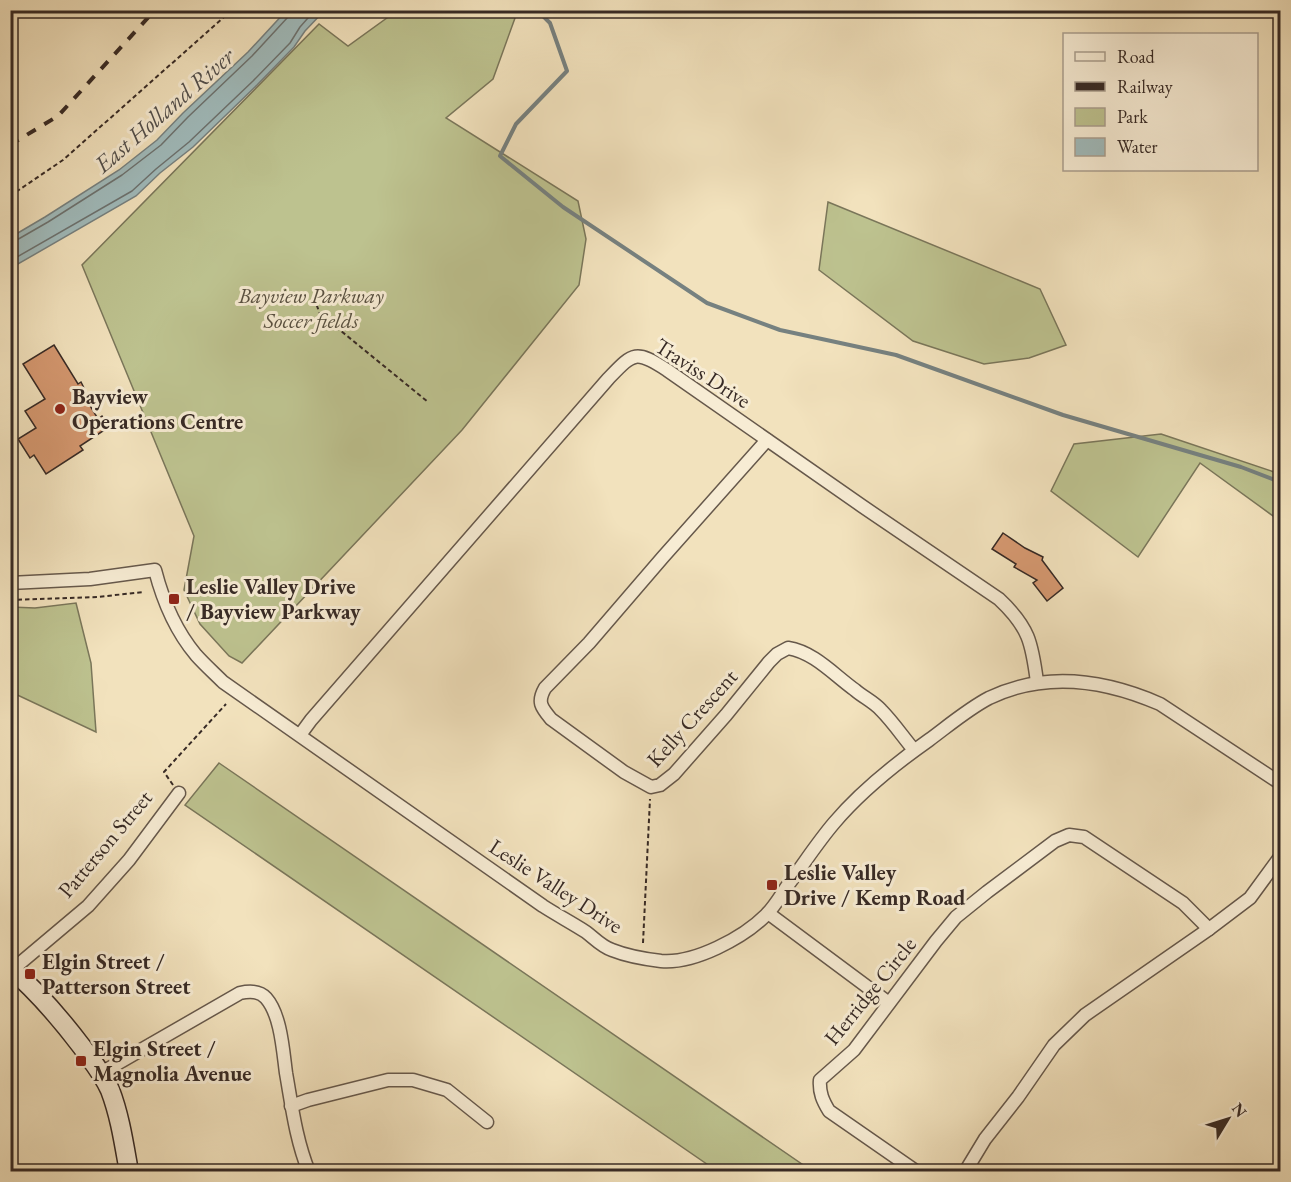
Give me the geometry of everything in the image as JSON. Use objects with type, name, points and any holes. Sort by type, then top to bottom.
[{"type":"street","name":"Traviss Drive","points":[[300,735],[593,396],[623,363],[631,357],[639,356],[656,363],[999,599],[1023,626],[1032,649],[1037,682]]},
{"type":"street","name":"Kelly Crescent","points":[[767,440],[589,643],[545,688],[540,702],[543,709],[550,719],[624,772],[651,787],[660,785],[674,774],[769,662],[782,650],[788,648],[801,651],[821,663],[879,707],[914,750]]},
{"type":"street","name":"Leslie Valley Drive","points":[[10,583],[90,579],[155,570],[167,610],[181,635],[196,655],[223,682],[543,906],[610,950],[636,957],[663,961],[696,957],[753,926],[768,913],[833,824],[857,797],[914,750],[988,699],[1037,682],[1071,681],[1098,684],[1147,698],[1160,704],[1281,783]]},
{"type":"street","name":"Patterson Street","points":[[11,969],[88,906],[129,860],[179,793]]},
{"type":"street","name":"Herridge Circle","points":[[917,1172],[829,1111],[819,1089],[820,1080],[855,1050],[956,917],[1055,841],[1069,835],[1084,837],[1183,903],[1209,929]]},
{"type":"street","points":[[965,1172],[985,1139],[1054,1045],[1072,1027],[1085,1015],[1250,898],[1281,856]]},
{"type":"street","points":[[768,913],[889,1003]]},
{"type":"street","points":[[11,969],[31,985],[58,1016],[101,1073],[110,1090],[129,1172]]},
{"type":"street","points":[[101,1073],[240,993],[252,991],[260,993],[266,998],[274,1012],[280,1034],[300,1151],[309,1172]]},
{"type":"street","points":[[291,1106],[388,1080],[413,1080],[447,1090],[487,1122]]},
{"type":"path","points":[[10,196],[63,160],[232,10]]},
{"type":"path","points":[[314,298],[320,314],[428,402]]},
{"type":"path","points":[[10,600],[97,597],[144,592]]},
{"type":"path","points":[[179,793],[164,772],[226,704]]},
{"type":"path","points":[[643,943],[651,787]]},
{"type":"green space","name":"Bayview Parkway Soccer fields","points":[[398,10],[511,11],[515,18],[493,79],[446,118],[578,201],[586,239],[579,285],[462,430],[242,663],[229,656],[200,624],[184,590],[194,536],[82,265],[319,24],[348,46]]},
{"type":"green space","points":[[828,202],[1040,289],[1066,345],[1029,358],[984,364],[913,341],[819,270]]},
{"type":"green space","points":[[1161,434],[1280,474],[1280,521],[1200,463],[1138,557],[1051,491],[1074,444]]},
{"type":"green space","points":[[76,603],[91,663],[96,732],[11,692],[11,607],[35,608]]},
{"type":"green space","points":[[219,763],[812,1171],[717,1171],[185,805]]},
{"type":"water","points":[[286,11],[324,11],[294,47],[257,85],[193,147],[136,196],[11,268],[11,237],[119,170],[157,140],[248,52]]},
{"type":"building","name":"Bayview Operations Centre","points":[[54,345],[78,384],[81,382],[86,392],[83,394],[98,419],[102,416],[109,427],[80,446],[83,450],[46,474],[34,455],[30,458],[18,439],[36,428],[25,411],[45,399],[23,364]]},
{"type":"building","points":[[1003,533],[1043,557],[1042,560],[1063,588],[1047,601],[1033,583],[1037,580],[1014,567],[1016,564],[992,549]]},
{"type":"waterway","points":[[537,10],[550,23],[567,71],[516,124],[500,156],[563,207],[707,303],[780,330],[896,355],[1063,415],[1241,467],[1280,482]]},
{"type":"railway","points":[[10,145],[58,116],[155,10]]},
{"type":"place","name":"Bayview Operations Centre","points":[[60,409]]},
{"type":"place","name":"Leslie Valley Drive / Bayview Parkway","points":[[174,599]]},
{"type":"place","name":"Leslie Valley Drive / Kemp Road","points":[[772,885]]},
{"type":"place","name":"Elgin Street / Patterson Street","points":[[30,974]]},
{"type":"place","name":"Elgin Street / Magnolia Avenue","points":[[81,1061]]},
{"type":"water label","name":"East Holland River","points":[[164,110]]}]
